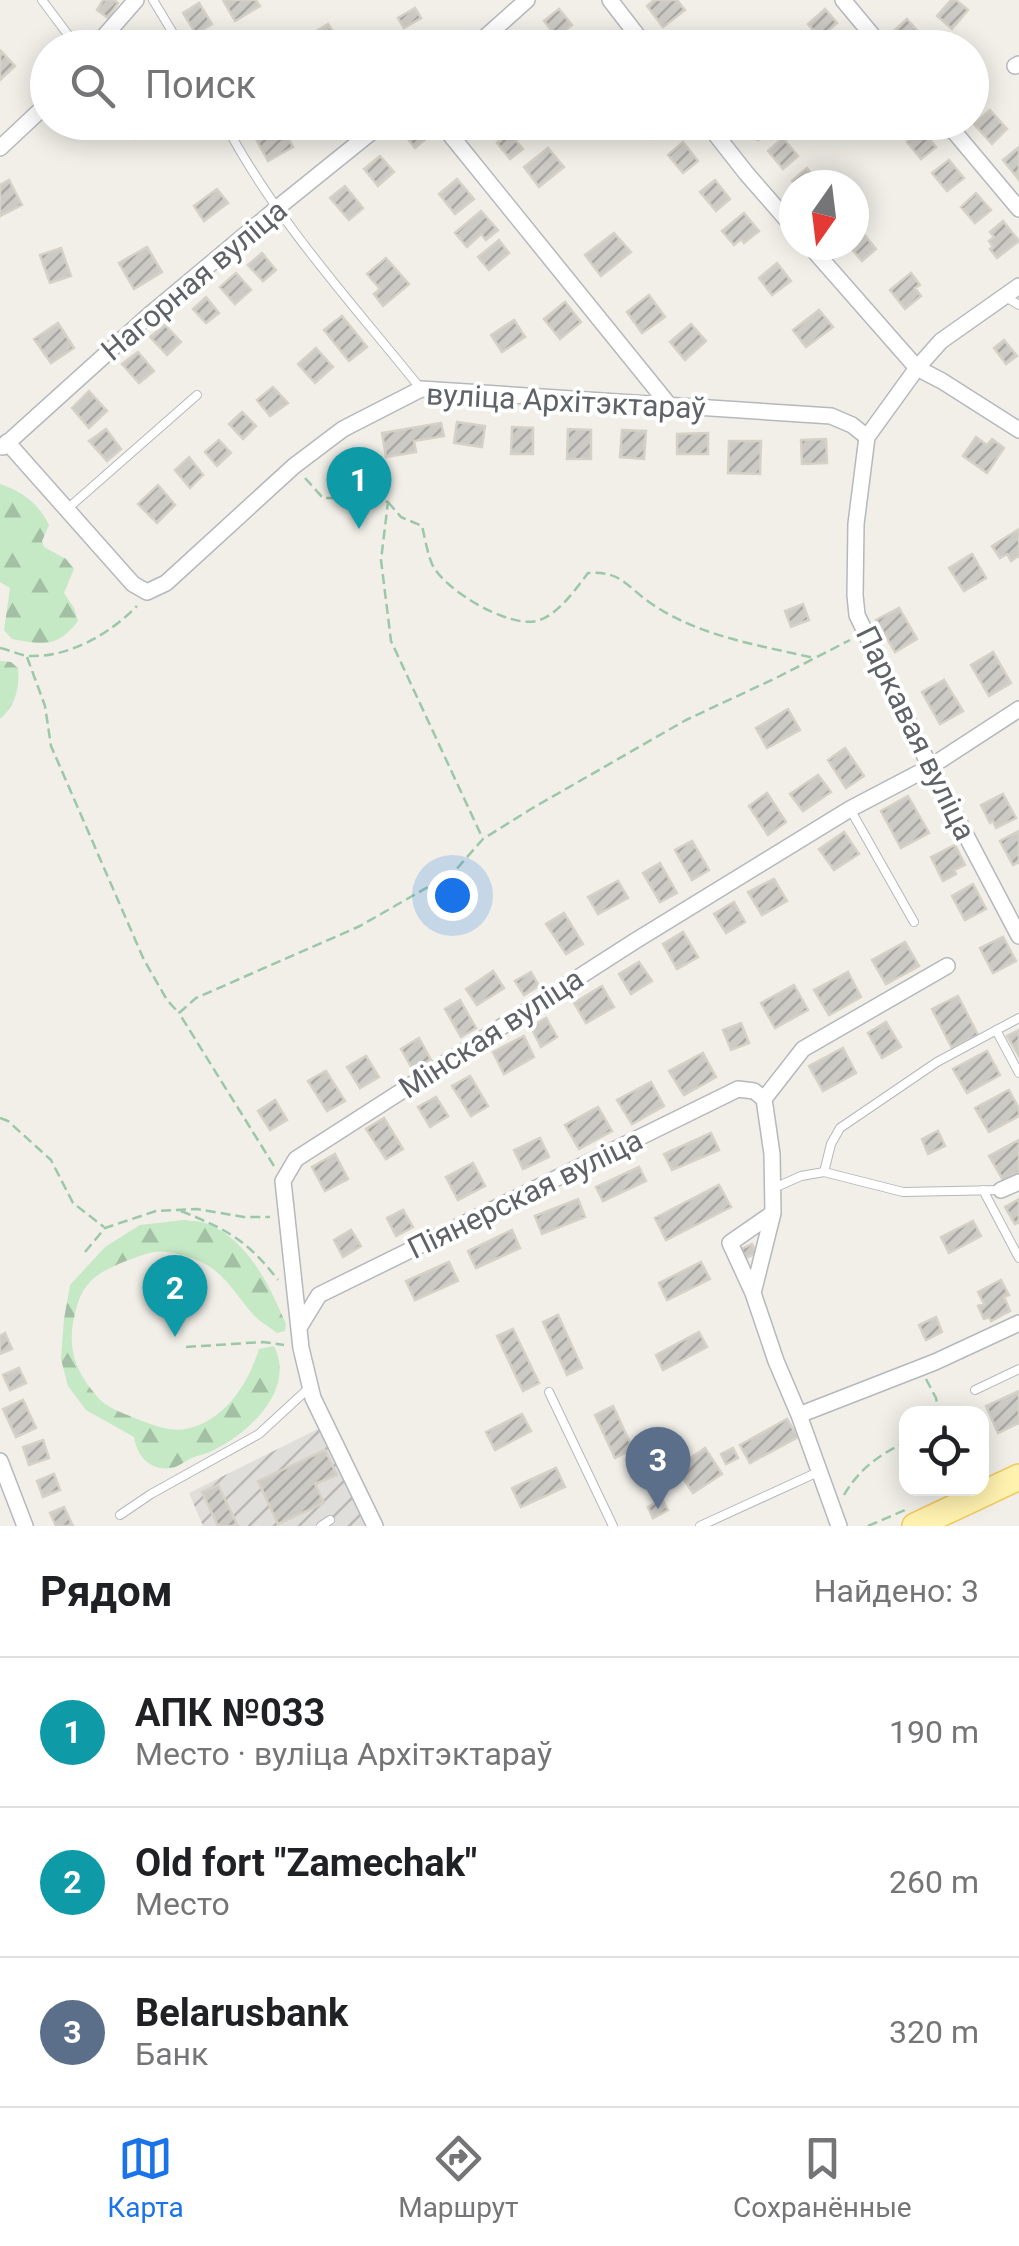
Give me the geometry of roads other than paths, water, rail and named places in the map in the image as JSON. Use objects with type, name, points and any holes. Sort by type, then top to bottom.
[{"type":"main road","points":[[915,1526],[1019,1477]]},
{"type":"street","points":[[110,30],[136,0]]},
{"type":"street","points":[[493,30],[527,0]]},
{"type":"street","points":[[610,0],[633,30]]},
{"type":"street","points":[[843,0],[868,30]]},
{"type":"street","points":[[0,148],[30,119]]},
{"type":"street","name":"Нагорная вуліца","points":[[4,446],[147,318],[362,140]]},
{"type":"street","points":[[455,140],[669,405]]},
{"type":"street","points":[[721,140],[779,210]]},
{"type":"street","points":[[961,140],[1019,209]]},
{"type":"street","points":[[822,260],[917,368],[1019,430]]},
{"type":"street","points":[[866,436],[941,341],[1012,291]]},
{"type":"street","name":"вуліца Архітэктараў","points":[[66,510],[132,584],[148,592],[166,584],[294,466],[342,429],[422,389],[830,416],[866,436]]},
{"type":"street","name":"Паркавая вуліца","points":[[866,436],[856,524],[857,616],[930,768],[1019,936]]},
{"type":"street","points":[[4,446],[66,510]]},
{"type":"street","name":"Мінская вуліца","points":[[300,1326],[294,1301],[283,1181],[296,1158],[634,942],[850,809],[930,768],[1019,709]]},
{"type":"street","points":[[753,1293],[773,1212],[772,1154],[764,1099],[803,1049],[947,966]]},
{"type":"street","name":"Піянерская вуліца","points":[[300,1326],[319,1295],[738,1089],[754,1090],[764,1099]]},
{"type":"street","points":[[1001,1190],[1019,1182]]},
{"type":"street","points":[[773,1212],[730,1243],[753,1293],[837,1518]]},
{"type":"street","points":[[799,1415],[935,1362],[1019,1323]]},
{"type":"street","points":[[300,1326],[313,1398],[375,1526]]},
{"type":"street","points":[[0,1461],[25,1526]]},
{"type":"lane","points":[[42,0],[64,30]]},
{"type":"lane","points":[[153,0],[171,30]]},
{"type":"lane","points":[[234,140],[276,209],[422,389]]},
{"type":"lane","points":[[1012,291],[1019,306]]},
{"type":"lane","points":[[66,510],[197,395]]},
{"type":"lane","points":[[850,809],[914,922]]},
{"type":"lane","points":[[824,1172],[840,1128],[937,1062],[1019,1018]]},
{"type":"lane","points":[[996,1030],[1019,1073]]},
{"type":"lane","points":[[772,1189],[801,1176],[824,1172],[903,1192],[1001,1190]]},
{"type":"lane","points":[[983,1190],[1019,1258]]},
{"type":"lane","points":[[975,1390],[1019,1369]]},
{"type":"lane","points":[[120,1515],[259,1434],[310,1387]]},
{"type":"lane","points":[[549,1392],[613,1526]]},
{"type":"lane","points":[[700,1526],[818,1472]]},
{"type":"lane","points":[[321,1526],[330,1520]]},
{"type":"place","name":"АПК №033","points":[[359,529]]},
{"type":"place","name":"Old fort \"Zamechak\"","points":[[175,1337]]},
{"type":"place","name":"Belarusbank","points":[[658,1509]]}]
